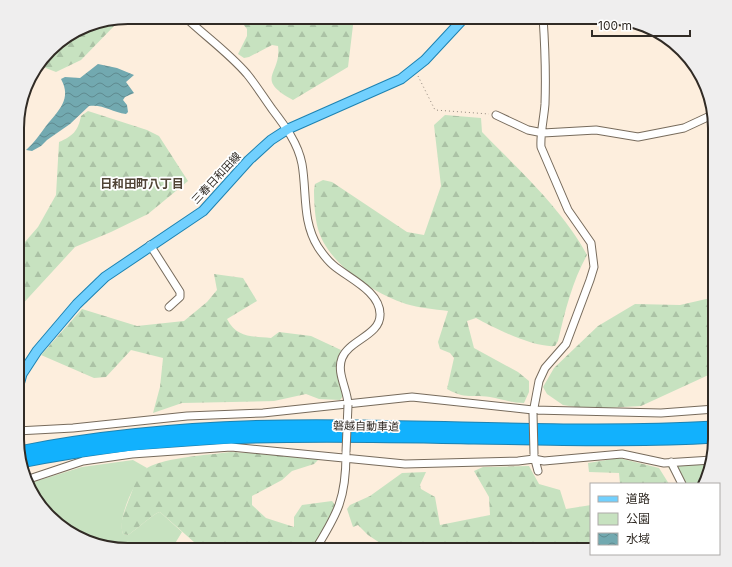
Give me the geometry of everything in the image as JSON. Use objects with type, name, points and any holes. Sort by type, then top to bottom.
[{"type":"highway","name":"磐越自動車道","points":[[25,451],[102,438],[155,432],[236,427],[352,426],[569,430],[708,427]]},
{"type":"highway","name":"磐越自動車道","points":[[27,461],[104,447],[238,437],[353,436],[562,440],[644,440],[708,437]]},
{"type":"main road","name":"三春日和田線","points":[[24,368],[46,339],[77,304],[105,277],[203,211],[249,160],[271,140],[288,129],[401,79],[434,51],[459,24]]},
{"type":"street","points":[[192,24],[243,70],[288,129],[302,164],[306,196],[306,218],[312,237],[328,260],[368,291],[380,308],[381,315],[374,328],[352,345],[342,359],[341,375],[347,393],[348,405],[346,478],[339,508],[319,543]]},
{"type":"street","points":[[538,471],[534,456],[533,412],[539,381],[546,368],[566,344],[594,267],[592,243],[568,210],[542,151],[540,139],[543,133],[546,74],[543,24]]},
{"type":"street","points":[[496,116],[528,130],[543,133],[596,130],[643,137],[684,128],[707,117]]},
{"type":"street","points":[[150,246],[180,292],[180,297],[169,307]]},
{"type":"street","points":[[24,431],[73,428],[145,419],[228,415],[348,405],[412,397],[533,412],[660,413],[708,410]]},
{"type":"street","points":[[32,478],[82,461],[132,454],[231,447],[346,455],[404,464],[518,461],[534,456],[544,461],[622,454],[671,462],[705,460]]},
{"type":"street","points":[[671,462],[682,483]]},
{"type":"path","points":[[413,70],[435,110],[496,116]]},
{"type":"green space","points":[[243,24],[353,24],[348,67],[293,100],[281,93],[274,86],[272,81],[278,56],[278,46],[272,45],[244,58],[238,54],[247,36],[247,29]]},
{"type":"green space","points":[[115,25],[81,60],[56,72],[43,67],[65,45],[88,32]]},
{"type":"green space","points":[[88,111],[147,130],[159,136],[188,181],[148,214],[75,247],[24,302],[24,243],[38,227],[56,195],[59,142],[68,138],[74,132],[78,126],[81,116]]},
{"type":"green space","points":[[445,115],[481,118],[482,132],[525,175],[553,206],[566,222],[587,255],[573,286],[558,341],[555,346],[546,346],[526,341],[503,332],[476,318],[467,321],[474,348],[518,372],[529,381],[529,392],[524,403],[511,402],[483,396],[464,396],[447,389],[454,358],[450,353],[440,349],[438,342],[448,311],[406,304],[380,293],[366,285],[353,276],[331,254],[323,242],[318,229],[314,190],[315,184],[323,180],[332,182],[407,232],[424,235],[441,186],[434,125]]},
{"type":"green space","points":[[214,274],[243,278],[257,301],[227,319],[235,330],[240,333],[251,336],[271,338],[279,332],[311,336],[341,350],[337,367],[338,378],[343,396],[340,400],[319,399],[306,394],[274,401],[182,403],[153,413],[160,387],[163,358],[131,350],[106,377],[94,378],[41,355],[82,309],[137,326],[184,321],[207,302],[217,290]]},
{"type":"green space","points":[[708,299],[708,375],[641,406],[588,409],[563,405],[547,394],[543,387],[554,368],[598,326],[635,304],[680,305]]},
{"type":"green space","points":[[231,452],[321,457],[314,464],[292,471],[282,480],[252,496],[252,505],[266,518],[294,527],[294,517],[302,505],[332,501],[336,506],[316,543],[195,543],[160,512],[128,535],[123,534],[122,522],[124,514],[135,483],[140,474],[155,464],[200,455]]},
{"type":"green space","points":[[619,458],[659,468],[668,483],[620,483],[619,473],[589,472],[588,463]]},
{"type":"green space","points":[[706,459],[698,483],[678,483],[666,464]]},
{"type":"green space","points":[[133,460],[147,468],[137,481],[128,500],[123,518],[123,534],[128,535],[160,512],[182,532],[175,543],[121,543],[108,541],[88,535],[70,526],[54,513],[41,497],[33,482],[82,467]]},
{"type":"green space","points":[[529,466],[539,484],[560,490],[566,509],[590,505],[590,543],[380,543],[368,535],[358,525],[353,527],[347,509],[350,505],[370,496],[402,473],[426,472],[420,485],[421,489],[435,497],[440,525],[490,515],[489,497],[474,471],[483,467]]},
{"type":"water","points":[[98,64],[117,68],[134,75],[126,82],[134,93],[125,97],[123,100],[127,105],[128,112],[126,114],[99,106],[89,106],[70,124],[41,146],[32,151],[26,150],[55,115],[65,98],[64,86],[61,79],[65,77],[80,78]]},
{"type":"district","name":"日和田町八丁目","points":[[142,184]]}]
